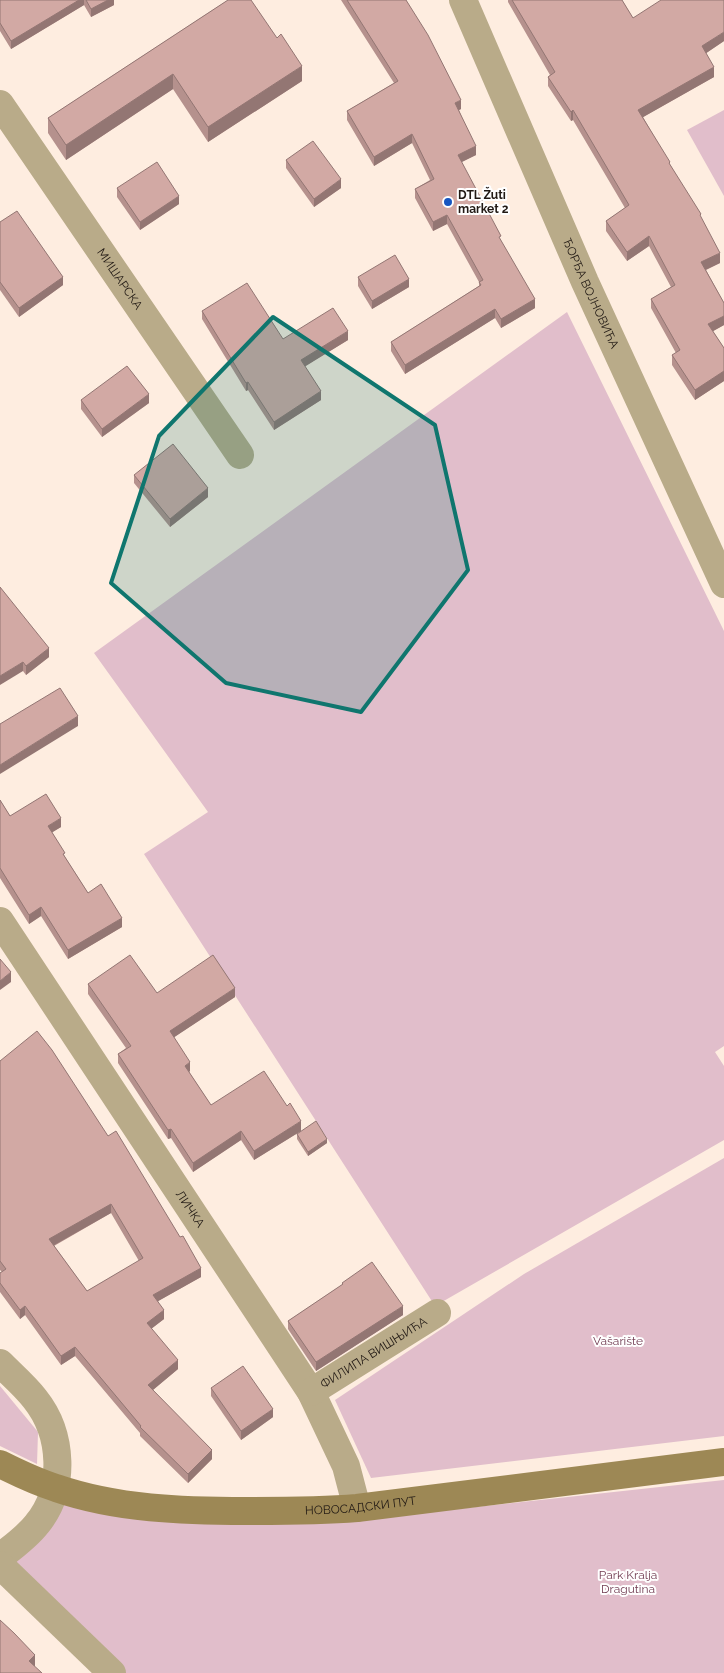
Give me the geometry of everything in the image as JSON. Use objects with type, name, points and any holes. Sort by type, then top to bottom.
[{"type":"main road","name":"НОВОСАДСКИ ПУТ","points":[[0,1464],[56,1488],[123,1505],[168,1510],[316,1512],[724,1462]]},
{"type":"street","name":"ЂОРЂА ВОЈНОВИЋА","points":[[463,0],[586,282],[724,584]]},
{"type":"street","name":"МИШАРСКА","points":[[0,104],[240,455]]},
{"type":"street","name":"ЛИЧКА","points":[[0,921],[311,1392],[346,1466],[357,1508]]},
{"type":"street","name":"ФИЛИПА ВИШЊИЋА","points":[[311,1392],[437,1313]]},
{"type":"street","points":[[0,1363],[35,1398],[45,1414],[56,1443],[57,1460],[56,1488],[37,1525],[0,1558]]},
{"type":"street","points":[[0,1565],[112,1673]]},
{"type":"highlighted area","points":[[273,317],[435,425],[468,570],[361,712],[226,683],[111,583],[159,436]]},
{"type":"green space","points":[[724,110],[724,196],[687,130]]},
{"type":"green space","points":[[567,312],[724,631],[724,1046],[715,1052],[724,1066],[724,1140],[435,1306],[144,854],[208,812],[94,653]]},
{"type":"green space","name":"Vašarište","points":[[724,1158],[724,1436],[371,1478],[335,1400],[524,1274]]},
{"type":"green space","points":[[0,1386],[38,1432],[37,1464],[0,1446]]},
{"type":"green space","name":"Park Kralja Dragutina","points":[[724,1480],[724,1673],[112,1673],[0,1565],[56,1488],[356,1520]]},
{"type":"building","points":[[0,0],[79,0],[11,41],[0,23]]},
{"type":"building","points":[[86,0],[108,0],[91,9]]},
{"type":"building","points":[[228,0],[251,0],[277,38],[281,34],[302,66],[208,127],[173,74],[66,145],[48,118]]},
{"type":"building","points":[[347,0],[406,0],[428,35],[461,100],[455,103],[476,146],[458,155],[501,236],[499,237],[535,299],[501,319],[495,309],[405,365],[391,342],[481,285],[479,282],[483,280],[447,215],[433,222],[415,189],[434,179],[412,134],[374,157],[347,111],[398,81]]},
{"type":"building","points":[[512,0],[622,0],[633,18],[661,0],[724,0],[724,32],[702,46],[714,67],[638,110],[701,214],[720,253],[701,262],[724,303],[724,316],[708,324],[724,348],[724,371],[695,390],[672,355],[680,350],[651,299],[675,285],[649,236],[627,252],[606,221],[629,205],[573,110],[571,112],[548,77],[555,72]]},
{"type":"building","points":[[313,141],[341,179],[314,199],[286,160]]},
{"type":"building","points":[[157,162],[179,196],[140,222],[117,188]]},
{"type":"building","points":[[17,211],[63,277],[19,308],[0,282],[0,222]]},
{"type":"building","points":[[395,255],[409,279],[372,301],[358,277]]},
{"type":"building","points":[[247,283],[283,339],[333,308],[348,331],[301,360],[321,391],[274,422],[248,382],[246,383],[202,311]]},
{"type":"building","points":[[127,366],[149,394],[102,429],[81,400]]},
{"type":"building","points":[[173,444],[208,488],[170,519],[134,475]]},
{"type":"building","points":[[0,587],[49,648],[26,666],[23,662],[0,676]]},
{"type":"building","points":[[60,688],[78,716],[0,765],[0,724]]},
{"type":"building","points":[[46,794],[61,818],[48,826],[65,853],[63,854],[88,893],[101,884],[122,918],[68,950],[41,907],[29,915],[0,868],[0,800],[10,816]]},
{"type":"building","points":[[130,955],[157,993],[213,955],[235,988],[170,1031],[190,1062],[185,1066],[211,1105],[264,1071],[287,1106],[290,1103],[301,1121],[254,1151],[241,1131],[193,1163],[171,1129],[168,1130],[118,1054],[131,1046],[88,984]]},
{"type":"building","points":[[0,959],[11,972],[0,981]]},
{"type":"building","points":[[37,1031],[52,1050],[108,1136],[116,1131],[180,1237],[183,1236],[201,1268],[153,1295],[164,1310],[147,1323],[178,1360],[148,1385],[212,1450],[188,1474],[140,1427],[75,1347],[61,1356],[25,1306],[20,1310],[0,1283],[0,1273],[6,1269],[0,1261],[0,1061]],"holes":[[[111,1204],[143,1258],[87,1291],[49,1239]]]},
{"type":"building","points":[[316,1121],[327,1139],[308,1152],[297,1134]]},
{"type":"building","points":[[372,1262],[403,1306],[316,1362],[288,1321]]},
{"type":"building","points":[[243,1366],[273,1409],[241,1431],[211,1388]]},
{"type":"building","points":[[0,1620],[35,1655],[29,1661],[42,1673],[0,1673]]},
{"type":"place","name":"DTL Žuti market 2","points":[[448,202]]}]
